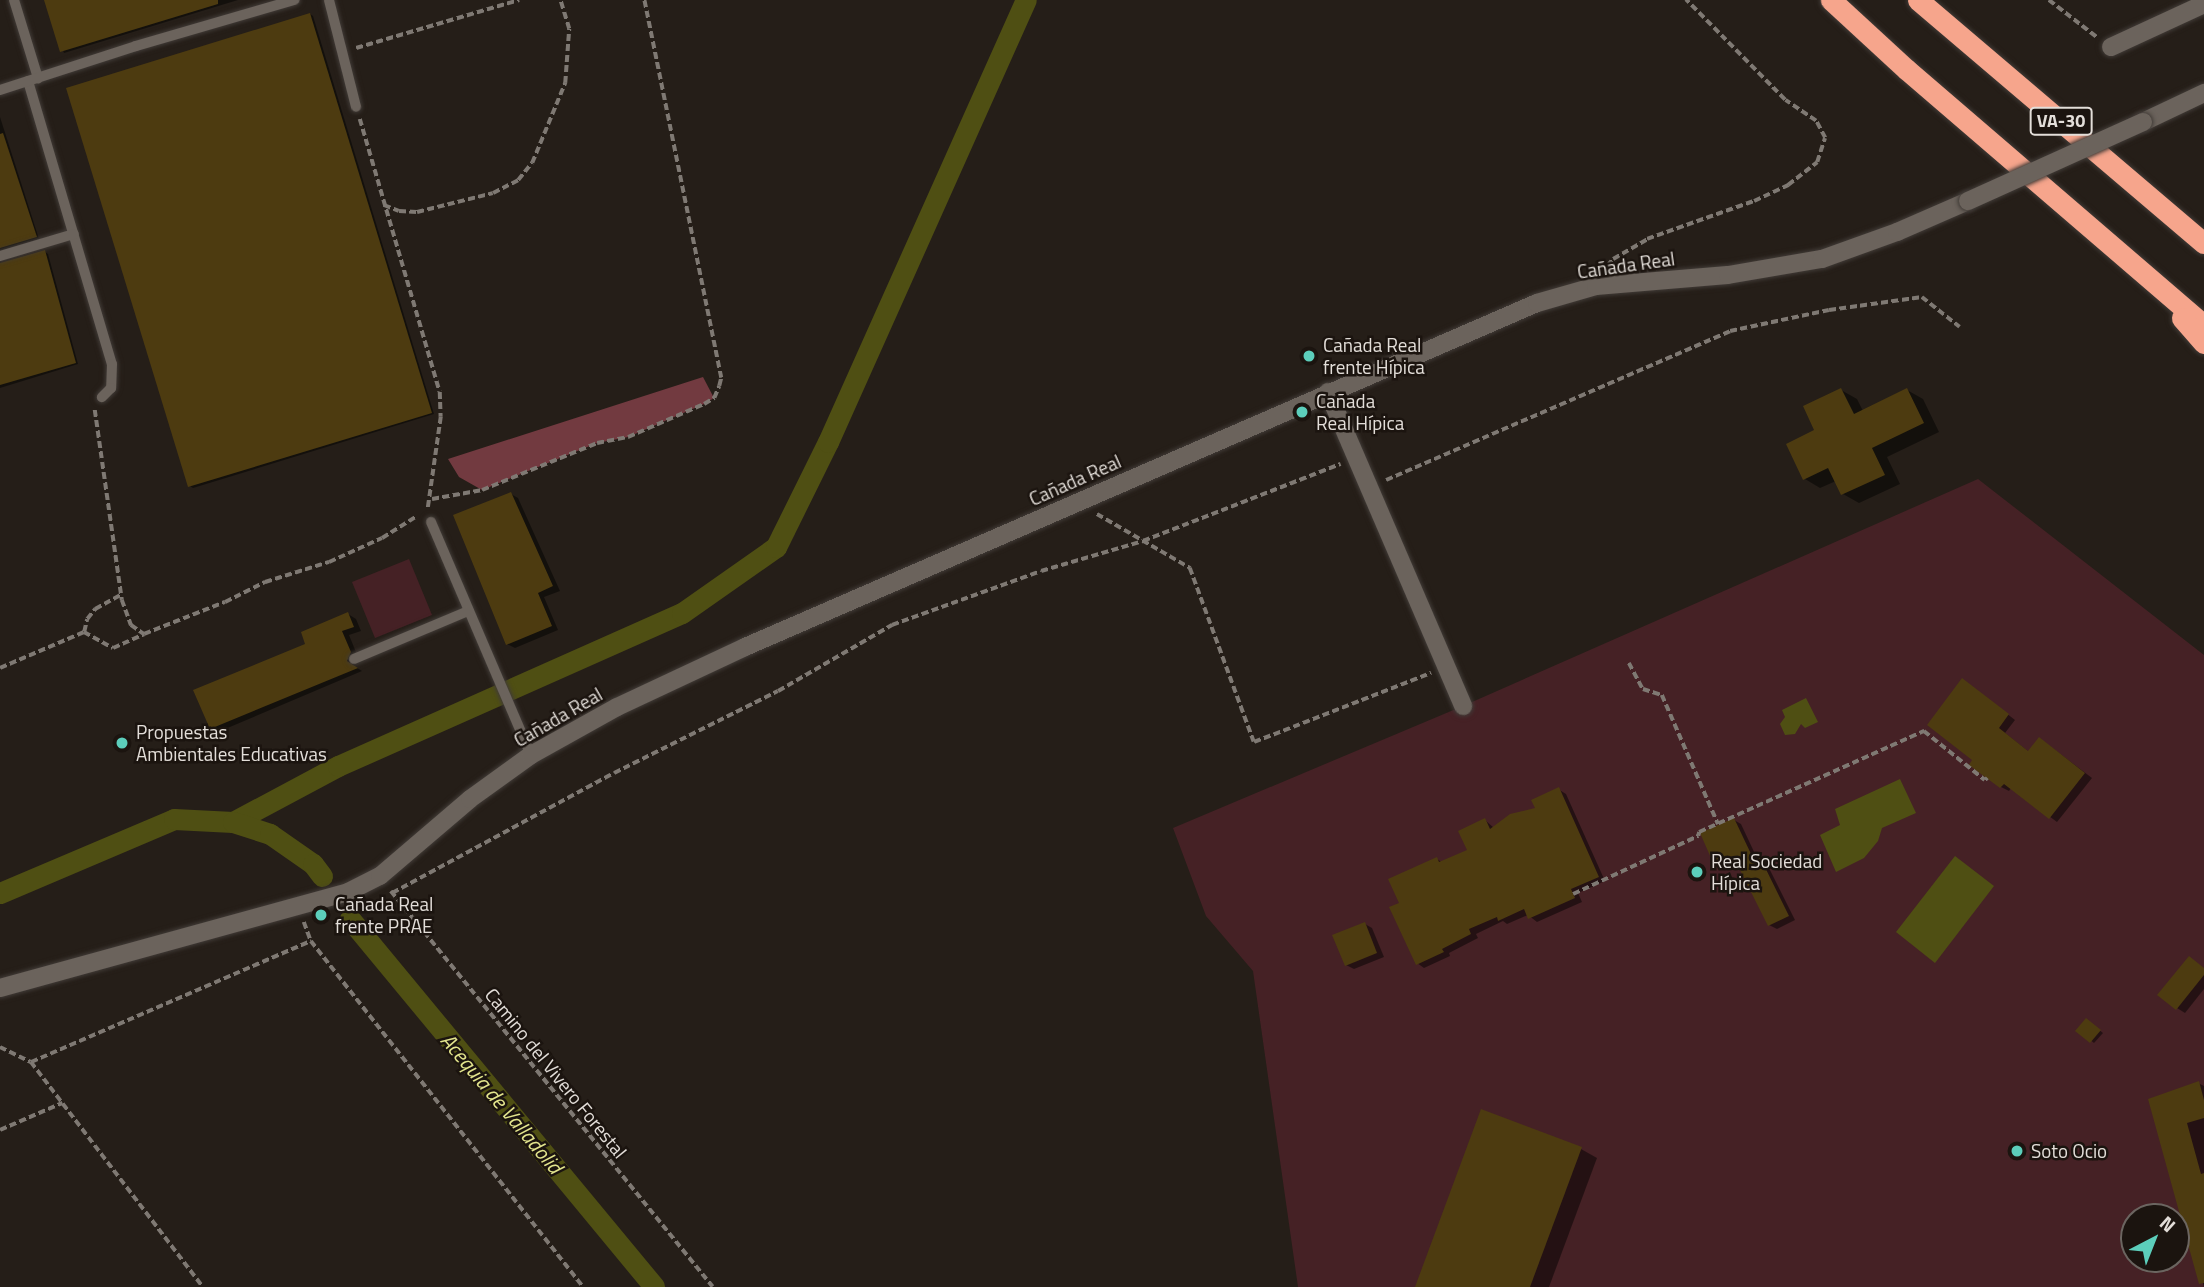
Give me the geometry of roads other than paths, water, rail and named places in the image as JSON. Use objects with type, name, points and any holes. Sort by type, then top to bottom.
[{"type":"highway","points":[[1831,0],[2204,326]]},
{"type":"highway","name":"VA-30","points":[[1918,0],[2204,243]]},
{"type":"highway","points":[[2135,268],[2204,343]]},
{"type":"street","points":[[2111,47],[2204,4]]},
{"type":"street","name":"Cañada Real","points":[[0,988],[348,892],[380,876],[470,799],[531,755],[617,707],[744,647],[1538,303],[1596,286],[1728,275],[1810,262],[1897,232],[2204,93]]},
{"type":"street","points":[[1328,392],[1463,706]]},
{"type":"lane","points":[[14,0],[74,234],[112,364],[111,388],[102,397]]},
{"type":"lane","points":[[0,90],[295,0]]},
{"type":"lane","points":[[329,0],[356,107]]},
{"type":"lane","points":[[0,256],[74,234]]},
{"type":"lane","points":[[431,522],[531,755]]},
{"type":"lane","points":[[354,659],[468,611]]},
{"type":"waterway","points":[[233,822],[338,766],[682,613],[776,547],[828,442],[1026,0]]},
{"type":"waterway","name":"Acequia de Valladolid","points":[[0,893],[174,819],[233,822],[270,834],[313,864],[322,876]]},
{"type":"waterway","name":"Acequia de Valladolid","points":[[350,919],[654,1287]]},
{"type":"place","name":"Cañada Real frente Hípica","points":[[1309,356]]},
{"type":"place","name":"Cañada Real Hípica","points":[[1302,412]]},
{"type":"place","name":"Propuestas Ambientales Educativas","points":[[122,743]]},
{"type":"place","name":"Real Sociedad Hípica","points":[[1697,872]]},
{"type":"place","name":"Cañada Real frente PRAE","points":[[321,915]]},
{"type":"place","name":"Soto Ocio","points":[[2017,1151]]}]
